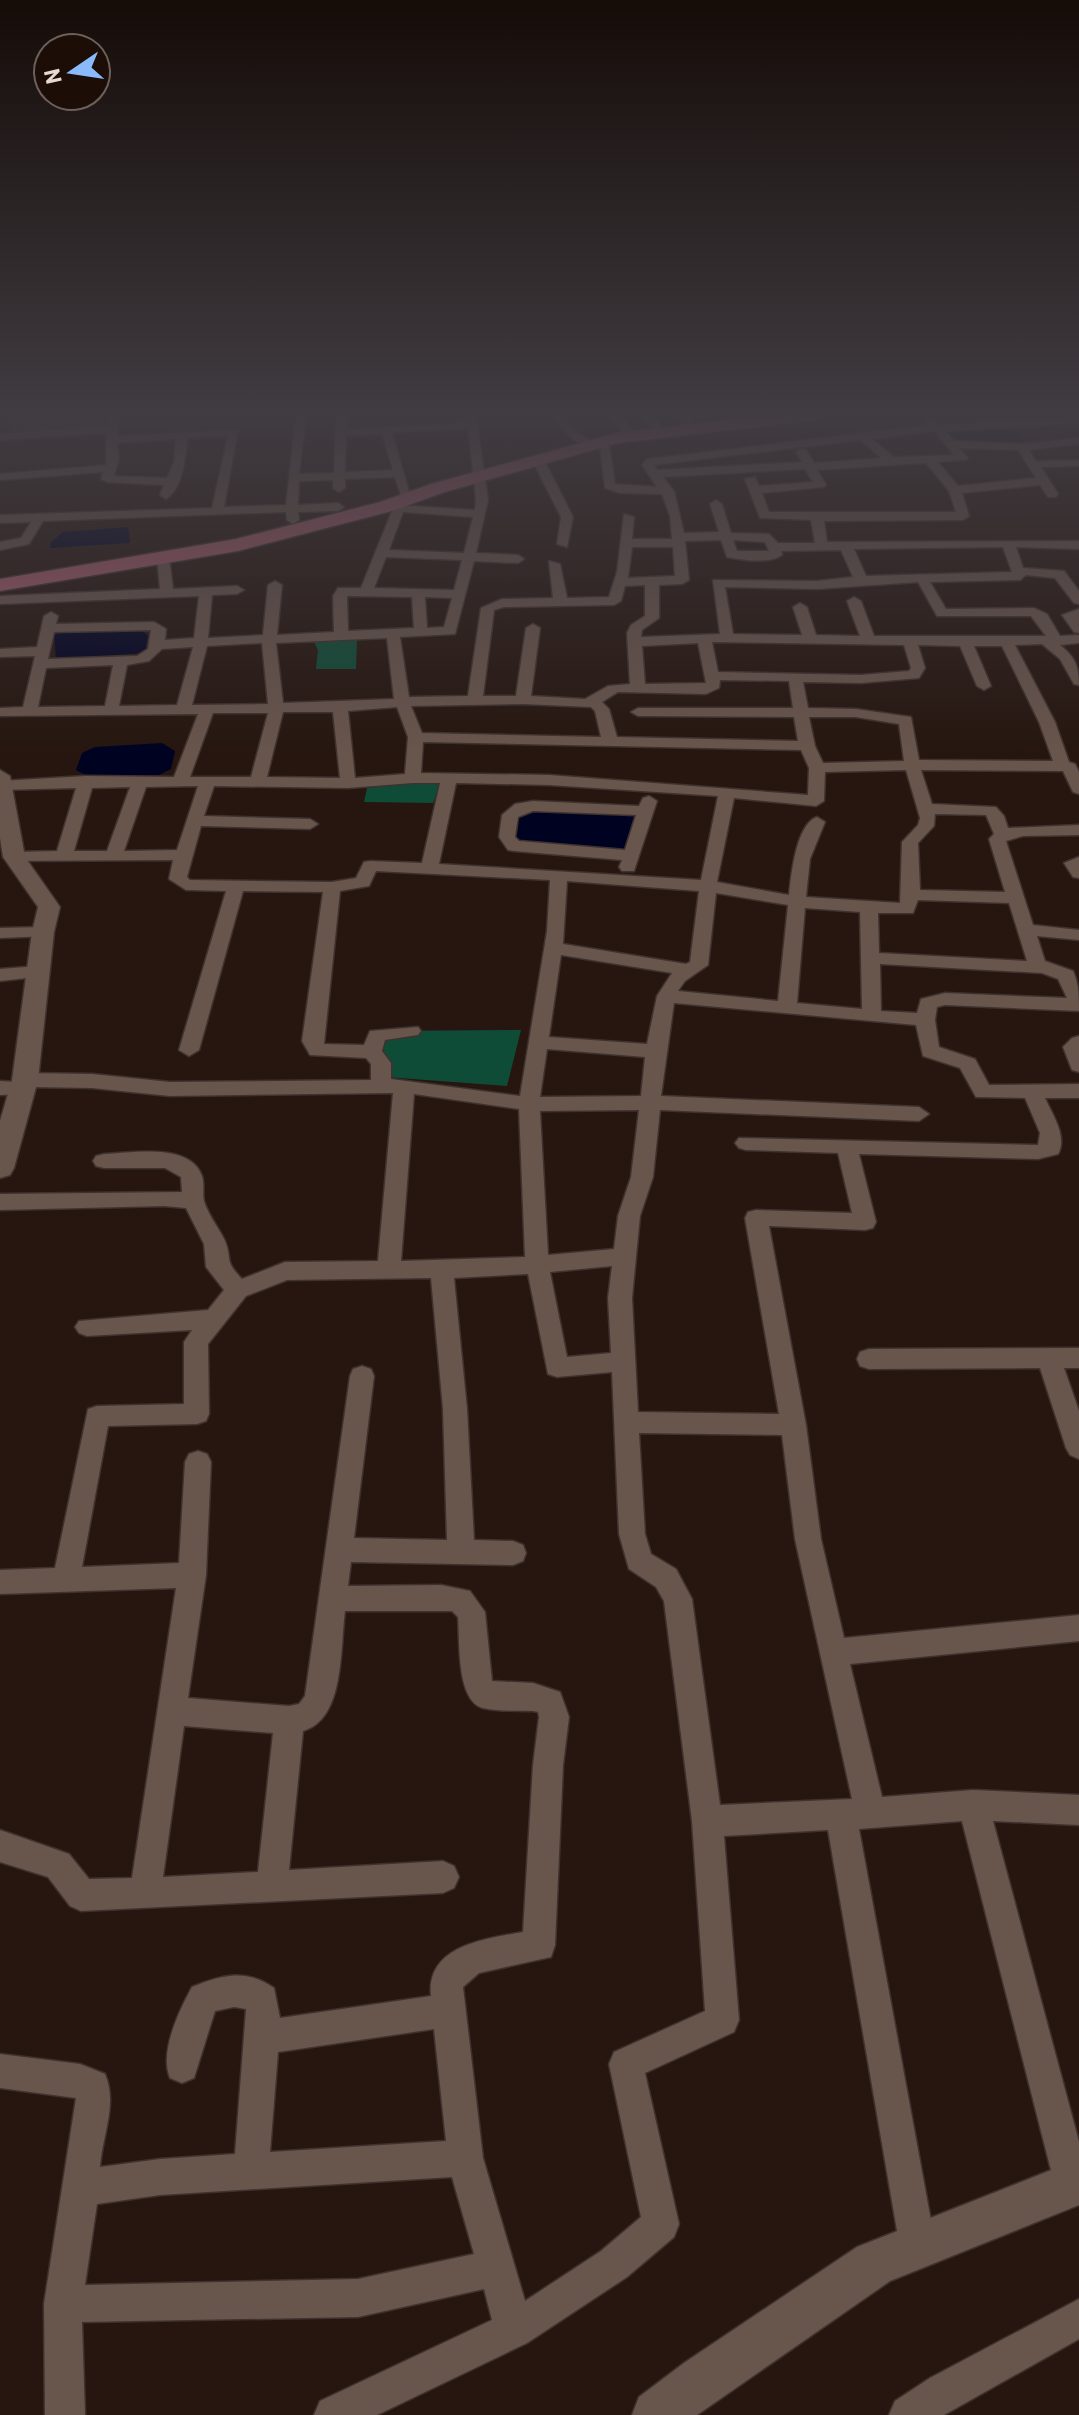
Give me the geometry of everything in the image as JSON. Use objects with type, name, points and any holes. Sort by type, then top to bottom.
[{"type":"main road","points":[[0,586],[238,545],[298,528]]},
{"type":"street","points":[[0,546],[25,541],[33,528]]},
{"type":"street","points":[[366,591],[389,528]]},
{"type":"street","points":[[475,699],[459,594],[477,528]]},
{"type":"street","points":[[563,544],[565,528]]},
{"type":"street","points":[[158,645],[467,631],[494,604],[614,601],[620,582],[626,528]]},
{"type":"street","points":[[678,528],[684,576],[698,582],[727,637]]},
{"type":"street","points":[[723,528],[731,554],[735,555],[822,547],[1058,539],[1079,545]]},
{"type":"street","points":[[819,528],[822,547]]},
{"type":"street","points":[[624,543],[726,536],[769,538],[788,585]]},
{"type":"street","points":[[620,582],[788,585],[1020,576],[1008,543]]},
{"type":"street","points":[[846,546],[861,580]]},
{"type":"street","points":[[381,553],[518,559]]},
{"type":"street","points":[[163,557],[167,594]]},
{"type":"street","points":[[554,564],[561,604]]},
{"type":"street","points":[[1018,571],[1059,574],[1079,600]]},
{"type":"street","points":[[922,579],[942,613],[1034,612],[1042,617],[1052,642],[1066,657],[1079,681]]},
{"type":"street","points":[[638,689],[634,630],[652,618],[652,582]]},
{"type":"street","points":[[258,782],[276,710],[269,640],[275,585]]},
{"type":"street","points":[[0,600],[237,590]]},
{"type":"street","points":[[341,637],[342,591],[459,594]]},
{"type":"street","points":[[183,711],[201,642],[206,592]]},
{"type":"street","points":[[418,593],[421,633]]},
{"type":"street","points":[[29,712],[55,597]]},
{"type":"street","points":[[854,601],[868,639]]},
{"type":"street","points":[[800,607],[810,639]]},
{"type":"street","points":[[1079,613],[1069,615],[1079,629]]},
{"type":"street","points":[[0,653],[121,661],[146,658],[158,645],[159,629],[154,626],[48,628]]},
{"type":"street","points":[[523,700],[533,628]]},
{"type":"street","points":[[393,634],[402,702],[416,737],[413,778]]},
{"type":"street","points":[[635,642],[727,637],[1052,642],[1079,639]]},
{"type":"street","points":[[593,702],[607,690],[706,690],[714,685],[704,638]]},
{"type":"street","points":[[712,676],[861,679],[914,675],[918,668],[910,640]]},
{"type":"street","points":[[965,641],[984,686]]},
{"type":"street","points":[[1006,641],[1079,789]]},
{"type":"street","points":[[111,711],[121,661]]},
{"type":"street","points":[[0,1168],[49,907],[8,848],[1,786],[86,781],[348,783],[413,778],[654,786],[816,801],[817,768],[807,746],[795,677]]},
{"type":"street","points":[[0,712],[276,710],[475,699],[593,702],[602,709],[610,741]]},
{"type":"street","points":[[340,707],[348,783]]},
{"type":"street","points":[[180,781],[206,711]]},
{"type":"street","points":[[208,781],[182,855],[178,871],[181,883],[332,887],[363,882],[370,866],[708,886],[798,902],[907,909],[911,895],[910,842],[926,826],[928,818],[912,765],[906,720],[856,713],[638,712]]},
{"type":"street","points":[[416,737],[807,746]]},
{"type":"street","points":[[817,768],[912,765],[1070,767]]},
{"type":"street","points":[[429,869],[449,779]]},
{"type":"street","points":[[64,857],[86,781]]},
{"type":"street","points":[[114,856],[140,781]]},
{"type":"street","points":[[624,880],[654,786]]},
{"type":"street","points":[[334,2415],[514,2330],[614,2264],[661,2224],[626,2064],[722,2020],[707,1821],[678,1599],[666,1578],[639,1561],[635,1551],[620,1298],[629,1216],[642,1177],[656,1051],[666,996],[671,982],[699,965],[708,886],[727,792]]},
{"type":"street","points":[[632,856],[514,846],[507,837],[510,815],[521,807],[533,806],[646,811]]},
{"type":"street","points":[[924,809],[990,810],[996,816],[1002,834]]},
{"type":"street","points":[[194,821],[310,824]]},
{"type":"street","points":[[787,1007],[801,859],[817,822]]},
{"type":"street","points":[[1042,967],[1033,954],[997,839],[1002,834],[1079,830]]},
{"type":"street","points":[[8,848],[64,857],[182,855]]},
{"type":"street","points":[[1079,862],[1073,863],[1079,873]]},
{"type":"street","points":[[562,875],[557,882],[553,948],[529,1104],[537,1263],[557,1367],[622,1362]]},
{"type":"street","points":[[189,1050],[236,886]]},
{"type":"street","points":[[332,887],[312,1041],[317,1050],[372,1052],[381,1063],[381,1087]]},
{"type":"street","points":[[911,895],[1015,898]]},
{"type":"street","points":[[869,907],[872,1016]]},
{"type":"street","points":[[1025,929],[1079,935]]},
{"type":"street","points":[[0,933],[43,932]]},
{"type":"street","points":[[553,948],[688,970]]},
{"type":"street","points":[[871,958],[1042,967],[1066,975],[1078,1002],[945,999],[928,1003],[925,1020],[930,1051],[968,1064],[983,1092],[1079,1091]]},
{"type":"street","points":[[0,975],[38,972]]},
{"type":"street","points":[[666,996],[925,1020]]},
{"type":"street","points":[[372,1052],[375,1038],[380,1034],[411,1031]]},
{"type":"street","points":[[538,1042],[656,1051]]},
{"type":"street","points":[[1079,1042],[1073,1047],[1079,1065]]},
{"type":"street","points":[[15,1086],[92,1081],[170,1089],[404,1086],[529,1104],[651,1103],[919,1114]]},
{"type":"street","points":[[389,1267],[404,1086]]},
{"type":"street","points":[[746,1143],[1038,1152],[1051,1149],[1050,1133],[1032,1092]]},
{"type":"street","points":[[847,1146],[865,1222],[756,1218],[793,1425],[808,1539],[834,1652],[918,2248]]},
{"type":"street","points":[[104,1161],[172,1161],[185,1166],[191,1175],[193,1201],[215,1244],[217,1267],[238,1290]]},
{"type":"street","points":[[0,1202],[164,1198],[193,1201]]},
{"type":"street","points":[[67,1577],[97,1416],[197,1414],[196,1342],[238,1290],[285,1271],[389,1267],[484,1269],[624,1257]]},
{"type":"street","points":[[442,1268],[455,1409],[461,1549]]},
{"type":"street","points":[[87,1327],[215,1319]]},
{"type":"street","points":[[1048,1357],[1079,1448]]},
{"type":"street","points":[[869,1359],[1079,1358]]},
{"type":"street","points":[[173,1711],[289,1720],[307,1716],[319,1702],[362,1376]]},
{"type":"street","points":[[625,1422],[793,1425]]},
{"type":"street","points":[[145,1894],[192,1575],[198,1462]]},
{"type":"street","points":[[340,1550],[461,1549],[513,1553]]},
{"type":"street","points":[[0,1582],[67,1577],[192,1575]]},
{"type":"street","points":[[335,1599],[441,1597],[460,1600],[471,1612],[478,1686],[485,1695],[533,1697],[550,1702],[554,1717],[548,1765],[539,1945],[471,1958],[446,1981],[465,2158],[514,2330]]},
{"type":"street","points":[[834,1652],[1079,1629]]},
{"type":"street","points":[[272,1887],[289,1720]]},
{"type":"street","points":[[707,1821],[973,1805],[1079,1810]]},
{"type":"street","points":[[657,2415],[701,2380],[874,2264],[1076,2184],[973,1805]]},
{"type":"street","points":[[0,1846],[58,1865],[81,1895],[443,1877]]},
{"type":"street","points":[[182,2066],[195,2015],[204,1999],[221,1992],[254,1992],[262,2000],[263,2037],[251,2170]]},
{"type":"street","points":[[263,2037],[449,2010]]},
{"type":"street","points":[[0,2071],[80,2081],[93,2086],[94,2104],[84,2147],[81,2188],[63,2304],[65,2415]]},
{"type":"street","points":[[81,2188],[160,2177],[465,2158]]},
{"type":"street","points":[[63,2304],[358,2298],[497,2268]]},
{"type":"street","points":[[909,2415],[944,2392],[1079,2318]]},
{"type":"green space","points":[[357,638],[356,669],[316,669],[318,650],[313,640]]},
{"type":"green space","points":[[443,779],[433,803],[364,802],[367,788]]},
{"type":"green space","points":[[521,1030],[507,1086],[386,1077],[382,1042],[374,1031]]},
{"type":"water","points":[[128,528],[130,543],[50,548],[51,542],[63,532]]},
{"type":"water","points":[[137,626],[148,636],[145,653],[56,659],[54,635],[68,630]]},
{"type":"water","points":[[162,743],[175,751],[171,769],[159,775],[93,779],[76,770],[82,753],[95,747]]},
{"type":"water","points":[[520,808],[638,814],[628,851],[510,842]]}]
